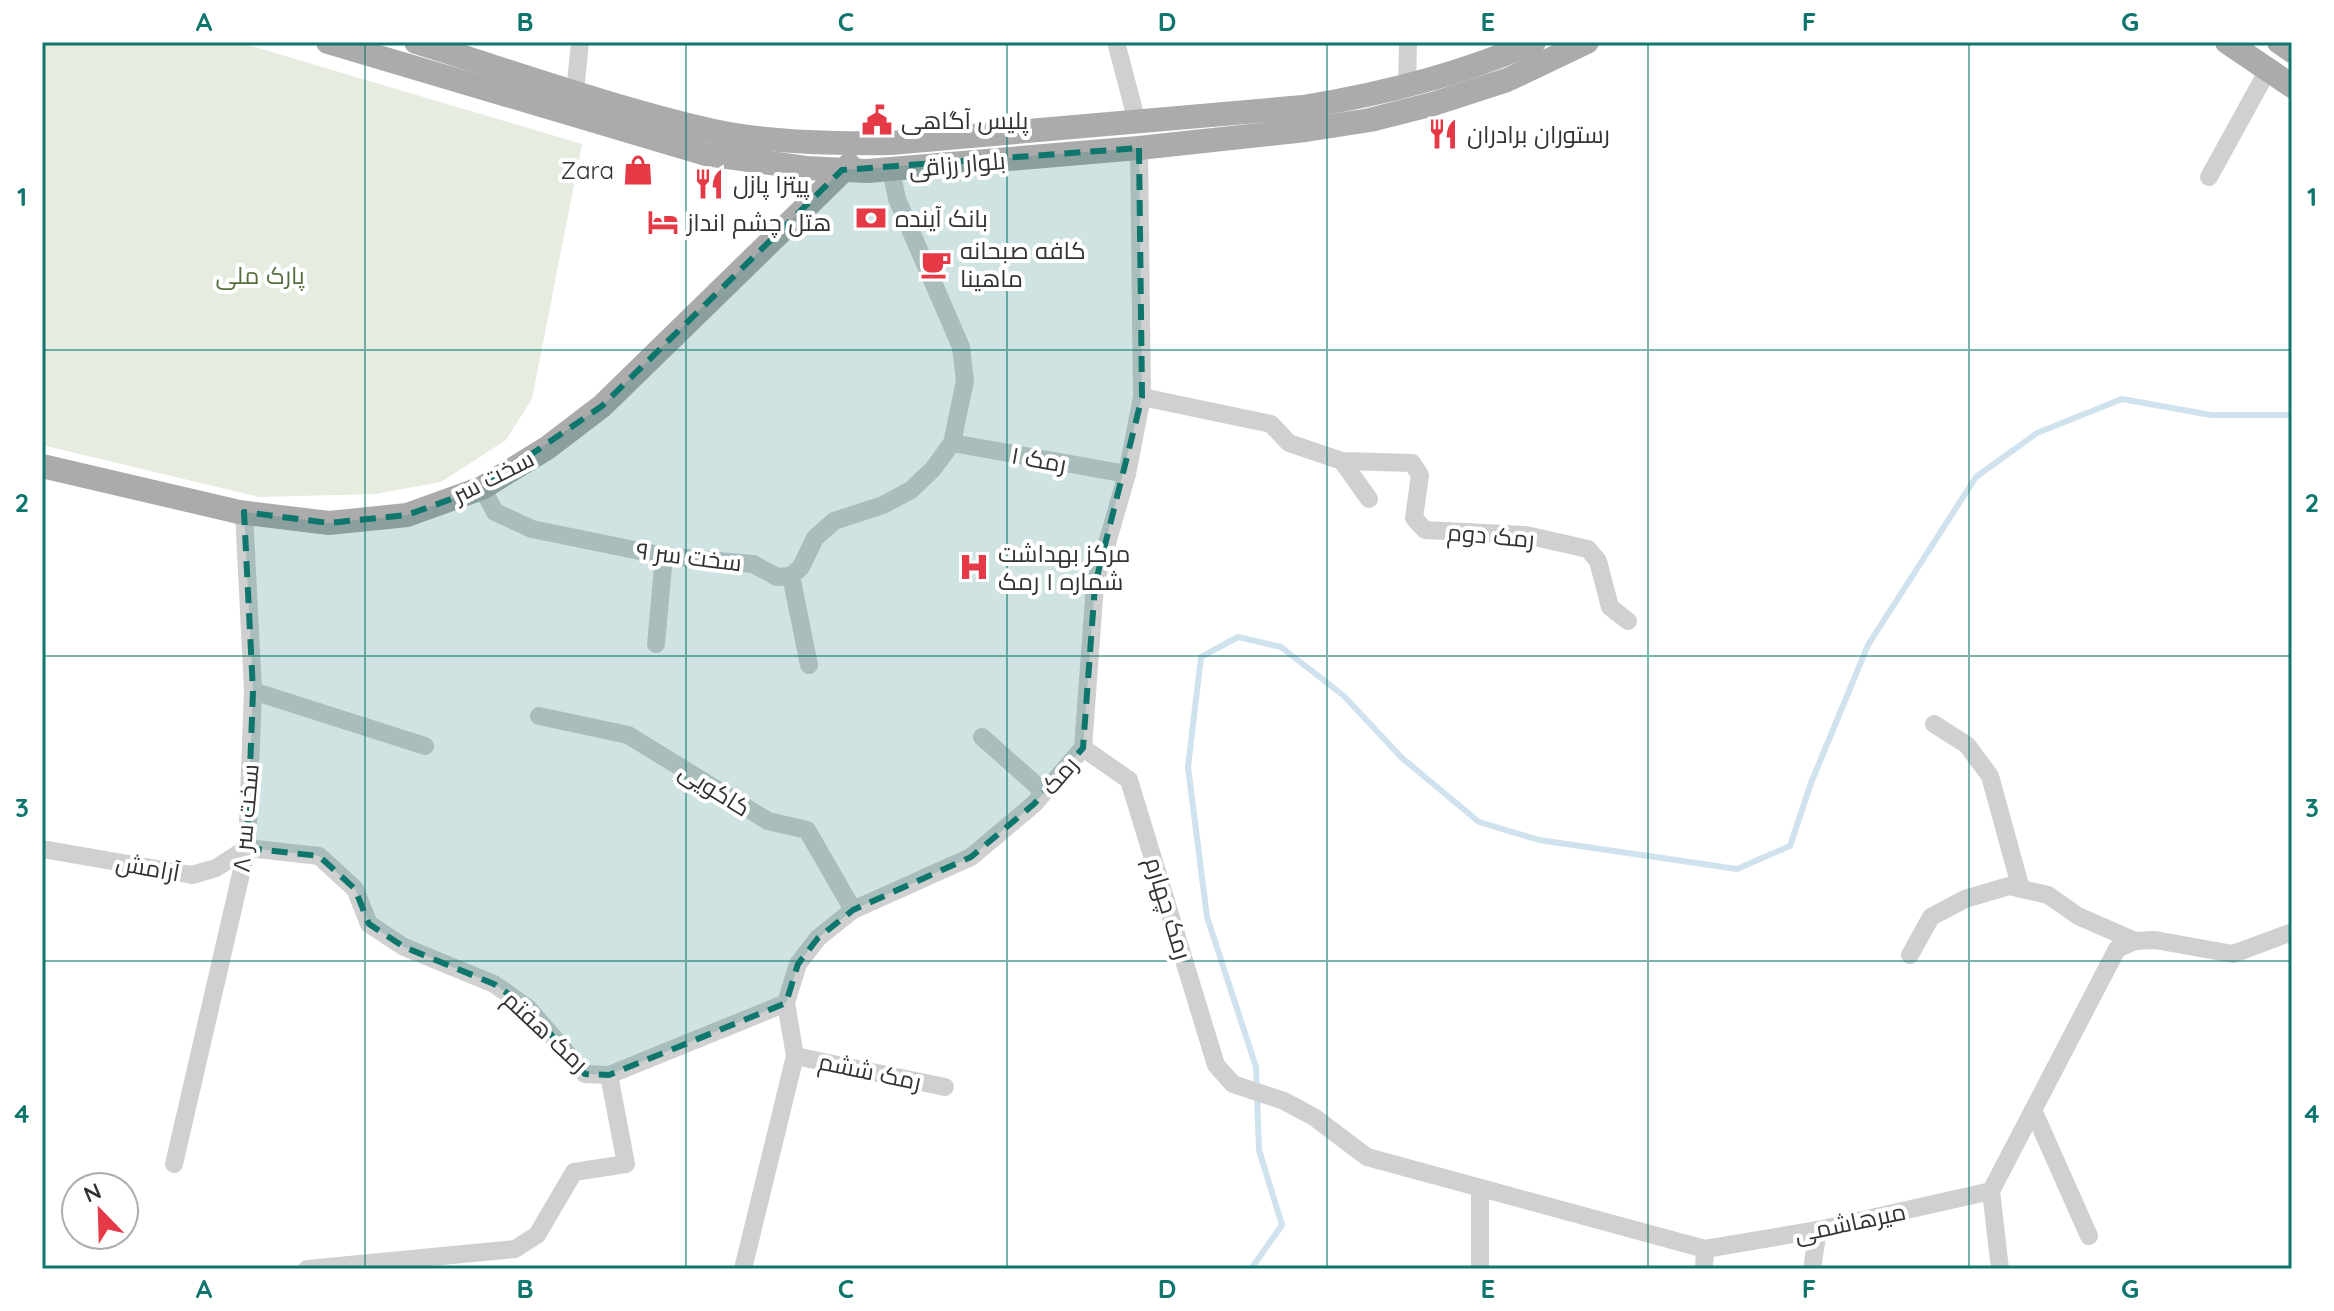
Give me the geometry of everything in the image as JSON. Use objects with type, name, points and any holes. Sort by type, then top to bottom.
[{"type":"main road","name":"بلوار رزاقی","points":[[328,42],[706,154],[842,170],[891,170],[1139,148],[1370,120],[1507,80],[1587,42]]},
{"type":"main road","name":"بلوار رزاقی","points":[[416,42],[711,131],[840,144],[891,143],[1303,107],[1407,87],[1498,58],[1534,42]]},
{"type":"main road","points":[[2227,42],[2292,86]]},
{"type":"main road","points":[[2279,42],[2292,51]]},
{"type":"main road","points":[[1137,122],[1139,148]]},
{"type":"main road","points":[[891,143],[881,152],[881,159],[891,170]]},
{"type":"main road","points":[[840,144],[848,149],[851,156],[850,163],[842,170]]},
{"type":"main road","name":"سخت سر","points":[[42,466],[244,512],[329,523],[407,515],[482,488],[547,448],[602,406],[842,170]]},
{"type":"street","points":[[575,92],[580,42]]},
{"type":"street","points":[[1116,42],[1137,122]]},
{"type":"street","points":[[1407,87],[1408,42]]},
{"type":"street","points":[[2209,177],[2268,70]]},
{"type":"street","name":"رمک","points":[[743,1269],[795,1056],[786,1003],[798,964],[818,938],[853,910],[971,857],[1034,804],[1083,748],[1095,585],[1127,474],[1142,397],[1139,148]]},
{"type":"street","points":[[809,665],[791,576],[801,567],[815,538],[834,521],[883,505],[911,490],[933,469],[952,443],[965,381],[961,347],[897,199],[891,170]]},
{"type":"street","name":"رمک دوم","points":[[1142,397],[1271,424],[1289,443],[1342,461],[1412,463],[1420,475],[1414,518],[1425,530],[1526,535],[1588,549],[1598,561],[1610,607],[1628,621]]},
{"type":"street","name":"رمک ۱","points":[[952,443],[1127,474]]},
{"type":"street","points":[[1342,461],[1369,499]]},
{"type":"street","name":"سخت سر ۹","points":[[482,488],[495,512],[532,529],[664,556],[753,564],[777,577],[791,576]]},
{"type":"street","name":"سخت سر ۸","points":[[174,1164],[247,848],[253,691],[244,512]]},
{"type":"street","points":[[656,644],[664,556]]},
{"type":"street","points":[[253,691],[425,746]]},
{"type":"street","name":"کاکویی","points":[[539,716],[628,735],[768,821],[807,830],[853,910]]},
{"type":"street","points":[[1934,724],[1967,745],[1990,776],[2021,889]]},
{"type":"street","points":[[982,737],[1044,792]]},
{"type":"street","name":"رمک چهارم","points":[[1083,748],[1129,780],[1216,1065],[1233,1084]]},
{"type":"street","name":"آرامش","points":[[43,855],[192,875],[216,868],[247,848]]},
{"type":"street","name":"رمک هفتم","points":[[247,848],[319,856],[355,889],[369,924],[404,947],[494,984],[528,1008],[585,1074],[609,1075],[786,1003]]},
{"type":"street","points":[[1910,955],[1931,917],[1965,899],[2009,886],[2048,895],[2078,916],[2135,941]]},
{"type":"street","points":[[2000,1269],[1991,1191],[2117,949],[2135,941],[2155,940],[2233,954],[2292,932]]},
{"type":"street","name":"رمک ششم","points":[[795,1056],[945,1087]]},
{"type":"street","points":[[307,1269],[515,1249],[537,1235],[574,1172],[626,1164],[609,1075]]},
{"type":"street","name":"میرهاشمی","points":[[1233,1084],[1284,1101],[1314,1117],[1367,1157],[1705,1249],[1818,1230],[1991,1191]]},
{"type":"street","points":[[2033,1110],[2089,1236]]},
{"type":"street","points":[[1480,1188],[1480,1269]]},
{"type":"street","points":[[1812,1269],[1818,1230]]},
{"type":"street","points":[[1704,1269],[1705,1249]]},
{"type":"highlighted area","points":[[1139,148],[1142,397],[1095,585],[1083,748],[1034,804],[971,857],[853,910],[818,938],[798,964],[786,1003],[609,1075],[585,1074],[528,1008],[494,984],[404,947],[369,924],[355,889],[319,856],[247,848],[253,691],[244,512],[329,523],[407,515],[482,488],[602,406],[842,170]]},
{"type":"green space","name":"پارک ملی","points":[[42,42],[238,42],[582,144],[532,399],[506,440],[441,482],[375,494],[259,497],[42,445]]},
{"type":"waterway","points":[[1251,1269],[1282,1225],[1259,1150],[1256,1067],[1207,917],[1188,767],[1201,657],[1238,637],[1281,647],[1344,696],[1401,757],[1479,822],[1539,840],[1737,869],[1790,846],[1811,783],[1868,645],[1976,477],[2037,433],[2122,399],[2211,415],[2292,415]]},
{"type":"place","name":"پلیس آگاهی","points":[[877,120]]},
{"type":"place","name":"رستوران برادران","points":[[1443,134]]},
{"type":"place","name":"Zara","points":[[638,170]]},
{"type":"place","name":"پیتزا پازل","points":[[709,184]]},
{"type":"place","name":"بانک آینده","points":[[871,218]]},
{"type":"place","name":"هتل چشم انداز","points":[[663,222]]},
{"type":"place","name":"کافه صبحانه ماهینا","points":[[936,264]]},
{"type":"place","name":"مرکز بهداشت شماره ۱ رمک","points":[[974,567]]}]
